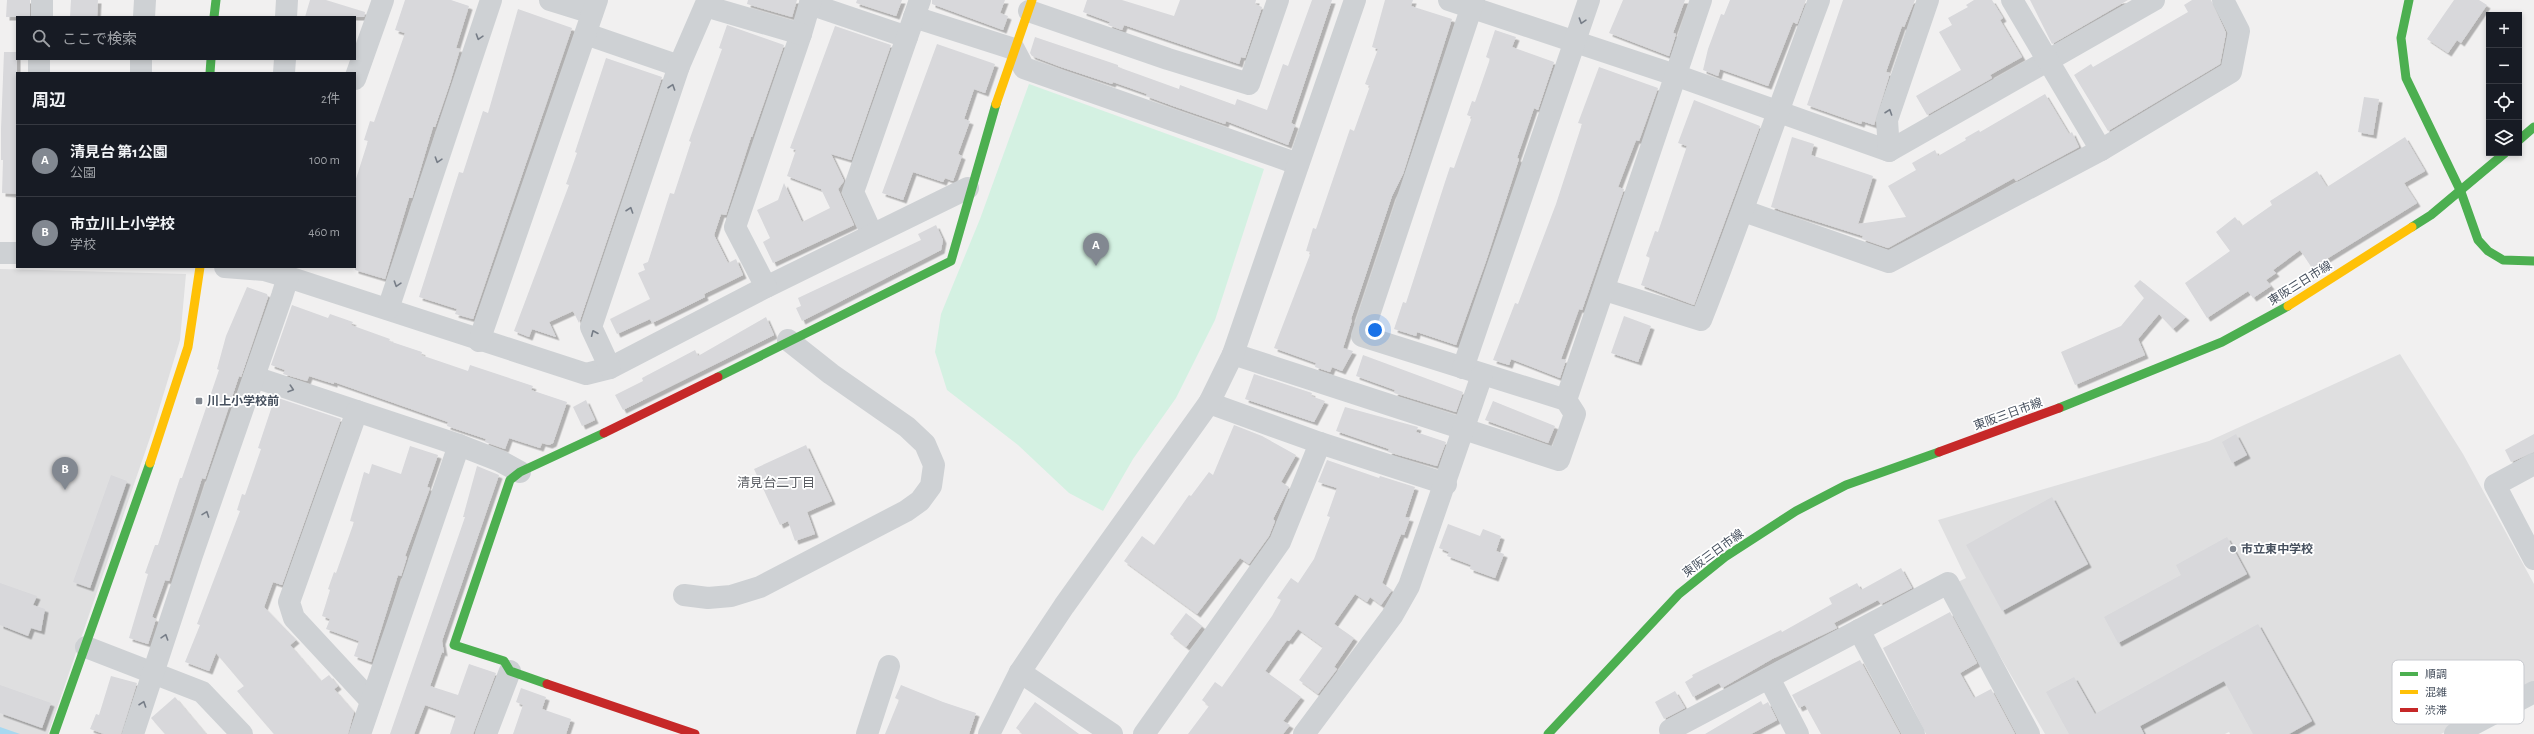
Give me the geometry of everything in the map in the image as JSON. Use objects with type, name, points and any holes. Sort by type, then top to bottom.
[{"type":"street","points":[[42,0],[42,16]]},
{"type":"street","points":[[144,16],[145,0]]},
{"type":"street","points":[[214,16],[216,0]]},
{"type":"street","points":[[286,16],[287,0]]},
{"type":"street","points":[[356,76],[382,0]]},
{"type":"street","points":[[479,341],[595,7],[550,0]]},
{"type":"street","points":[[695,734],[510,670],[504,662],[454,645],[510,480],[520,472],[588,441],[788,340],[951,261],[968,188],[1030,5],[1168,59],[1249,84],[1278,0]]},
{"type":"street","points":[[989,734],[1020,672],[1068,600],[1209,403],[1233,354],[1355,0]]},
{"type":"street","points":[[1449,0],[1473,4],[1575,42],[1676,75],[1889,151],[2048,62],[2154,0]]},
{"type":"street","points":[[1304,734],[1399,604],[1409,586],[1465,428],[1473,372],[1589,0]]},
{"type":"street","points":[[1566,400],[1605,290],[1701,0]]},
{"type":"street","points":[[1605,290],[1701,320],[1744,211],[1777,111],[1819,0]]},
{"type":"street","points":[[1889,151],[1887,120],[1928,0]]},
{"type":"street","points":[[2012,0],[2101,150]]},
{"type":"street","points":[[1744,211],[1889,262],[2101,150],[2231,72],[2239,31],[2223,0]]},
{"type":"street","points":[[2409,0],[2401,38],[2406,78],[2461,192],[2478,240],[2488,251],[2503,260],[2522,262],[2534,261]]},
{"type":"street","points":[[388,309],[488,1]]},
{"type":"street","points":[[766,287],[735,227],[802,34],[810,2],[914,18],[1014,49],[1024,68],[1298,164]]},
{"type":"street","points":[[1233,354],[1465,428],[1559,460],[1575,414],[1566,400],[1362,336],[1473,4]]},
{"type":"street","points":[[610,368],[591,327],[679,66],[705,6],[802,34]]},
{"type":"street","points":[[872,234],[853,192],[914,18]]},
{"type":"street","points":[[586,34],[679,66]]},
{"type":"street","points":[[39,60],[39,72]]},
{"type":"street","points":[[141,72],[142,60]]},
{"type":"street","points":[[210,72],[211,60]]},
{"type":"street","points":[[284,72],[285,60]]},
{"type":"street","points":[[2522,137],[2534,127]]},
{"type":"street","name":"東阪三日市線","points":[[1550,733],[1679,594],[1725,557],[1796,511],[1846,485],[2024,422],[2222,342],[2275,314],[2431,215],[2461,192],[2502,156]]},
{"type":"street","points":[[238,268],[285,272],[479,341],[586,374],[610,368],[766,287],[968,188]]},
{"type":"street","points":[[0,253],[16,253]]},
{"type":"street","points":[[54,734],[86,648],[117,551],[162,430],[188,347],[200,268]]},
{"type":"street","points":[[133,734],[192,554],[254,377],[285,272]]},
{"type":"street","points":[[684,595],[708,598],[731,596],[760,587],[906,511],[920,501],[931,486],[934,465],[925,444],[907,427],[831,374],[788,340]]},
{"type":"street","points":[[254,377],[459,445],[500,461],[520,472]]},
{"type":"street","points":[[1209,403],[1320,443],[1446,484]]},
{"type":"street","points":[[357,411],[289,602],[294,618],[371,701]]},
{"type":"street","points":[[1144,734],[1280,542],[1320,443]]},
{"type":"street","points":[[360,734],[459,445]]},
{"type":"street","points":[[2534,464],[2495,485],[2534,559]]},
{"type":"street","points":[[1670,730],[1948,583],[2029,734]]},
{"type":"street","points":[[1859,630],[1914,734]]},
{"type":"street","points":[[86,648],[202,692],[242,734]]},
{"type":"street","points":[[867,734],[889,666]]},
{"type":"street","points":[[486,734],[510,670]]},
{"type":"street","points":[[1020,672],[1112,734]]},
{"type":"street","points":[[1769,678],[1798,734]]},
{"type":"street","points":[[2524,697],[2534,692]]},
{"type":"street","points":[[2455,734],[2474,724]]},
{"type":"shaded area","points":[[0,269],[186,274],[180,340],[152,432],[48,734],[0,734]]},
{"type":"shaded area","name":"市立東中学校","points":[[2400,354],[2463,454],[2534,584],[2534,685],[2524,690],[2524,660],[2392,660],[2392,724],[2460,724],[2441,734],[2230,734],[2229,732],[2225,734],[2045,734],[1958,582],[1966,578],[1938,520],[2209,441]]},
{"type":"green space","points":[[1029,84],[1264,169],[1215,320],[1176,398],[1133,459],[1103,511],[1069,493],[1018,445],[947,390],[935,352],[941,314],[980,219]]},
{"type":"water","points":[[0,727],[20,734],[0,734]]},
{"type":"building","points":[[7,0],[30,0],[30,16],[6,17]]},
{"type":"building","points":[[71,0],[98,0],[97,16],[70,16]]},
{"type":"building","points":[[310,0],[326,0],[365,12],[364,17],[305,16]]},
{"type":"building","points":[[405,0],[451,0],[469,6],[456,48],[460,49],[450,83],[435,127],[433,127],[412,198],[409,198],[385,279],[355,270],[356,179],[368,141],[364,140],[370,121],[374,122],[405,33],[395,30]]},
{"type":"building","points":[[748,0],[797,0],[792,17],[747,4]]},
{"type":"building","points":[[857,0],[902,0],[896,16],[856,3]]},
{"type":"building","points":[[932,0],[1005,0],[1000,13],[1008,16],[1003,30],[932,4]]},
{"type":"building","points":[[1087,0],[1122,0],[1174,16],[1180,0],[1256,0],[1255,4],[1262,7],[1245,58],[1241,57],[1239,64],[1124,25],[1122,30],[1108,25],[1110,22],[1083,12]]},
{"type":"building","points":[[1312,0],[1332,0],[1291,123],[1295,125],[1288,145],[1226,121],[1225,124],[1173,106],[1146,96],[1147,94],[1113,82],[1112,84],[1061,67],[1032,56],[1030,53],[1035,37],[1118,65],[1118,67],[1179,89],[1180,85],[1235,105],[1237,99],[1267,110],[1283,64],[1288,66]]},
{"type":"building","points":[[1385,0],[1413,0],[1411,6],[1452,19],[1403,174],[1392,196],[1351,319],[1352,320],[1343,348],[1353,351],[1342,371],[1332,367],[1330,372],[1315,367],[1316,363],[1274,348],[1311,252],[1306,251],[1313,228],[1316,229],[1350,129],[1354,131],[1370,86],[1365,84],[1378,49],[1372,47]]},
{"type":"building","points":[[1623,0],[1685,0],[1673,33],[1676,34],[1669,56],[1609,33]]},
{"type":"building","points":[[1730,0],[1806,0],[1797,24],[1793,22],[1768,86],[1720,69],[1718,76],[1703,70],[1708,49],[1721,14],[1724,15]]},
{"type":"building","points":[[1843,0],[1915,0],[1904,27],[1902,26],[1886,72],[1890,73],[1874,125],[1862,121],[1861,124],[1807,105]]},
{"type":"building","points":[[1974,0],[1992,0],[2003,18],[2000,20],[2022,57],[1990,75],[1992,78],[1927,115],[1916,96],[1961,70],[1939,32],[1952,25],[1948,18],[1968,7],[1966,5]]},
{"type":"building","points":[[2030,0],[2128,0],[2052,44]]},
{"type":"building","points":[[2192,0],[2211,0],[2226,33],[2220,64],[2108,131],[2074,75],[2091,64],[2093,67],[2188,12],[2184,5]]},
{"type":"building","points":[[2454,0],[2479,0],[2487,5],[2461,43],[2457,40],[2448,53],[2427,39]]},
{"type":"building","points":[[518,9],[572,28],[473,319],[455,314],[457,309],[419,297],[459,172],[463,173],[483,111],[488,113]]},
{"type":"building","points":[[727,25],[784,45],[751,137],[726,215],[721,214],[714,235],[728,263],[736,259],[743,275],[704,294],[705,297],[652,323],[650,319],[617,334],[610,319],[650,299],[638,273],[645,270],[643,264],[648,262],[670,193],[674,194],[691,142],[689,141],[722,49],[719,48]]},
{"type":"building","points":[[835,26],[891,45],[851,160],[831,154],[844,181],[838,189],[854,225],[773,263],[763,242],[770,238],[757,210],[778,200],[784,183],[802,222],[830,208],[821,189],[787,176],[796,150],[790,148]]},
{"type":"building","points":[[1495,30],[1516,37],[1512,47],[1554,62],[1538,110],[1534,108],[1517,158],[1519,159],[1486,261],[1456,345],[1417,332],[1416,336],[1394,329],[1403,302],[1406,303],[1450,167],[1454,168],[1472,117],[1467,115],[1472,101],[1475,102],[1490,59],[1486,57]]},
{"type":"building","points":[[937,44],[995,64],[985,93],[974,89],[964,119],[970,121],[958,154],[962,156],[953,181],[945,178],[943,182],[913,172],[903,200],[882,193]]},
{"type":"building","points":[[4,52],[16,52],[16,194],[2,193],[3,160],[1,160]]},
{"type":"building","points":[[606,58],[662,77],[579,323],[573,311],[549,322],[556,337],[532,329],[529,337],[514,331],[569,185],[566,184],[577,153],[575,152]]},
{"type":"building","points":[[1599,67],[1658,88],[1639,141],[1636,140],[1618,187],[1624,189],[1582,310],[1579,309],[1561,359],[1566,360],[1560,378],[1511,359],[1509,365],[1493,360],[1515,303],[1518,304],[1556,204],[1582,124],[1578,123]]},
{"type":"building","points":[[2045,94],[2069,134],[2072,132],[2079,147],[2016,181],[2014,178],[1888,248],[1862,239],[1863,236],[1771,207],[1792,137],[1814,144],[1811,155],[1873,176],[1858,224],[1906,217],[1888,186],[1916,170],[1912,163],[1935,150],[1938,156],[1966,140],[1965,138],[1979,130],[1980,132]]},
{"type":"building","points":[[2364,97],[2379,99],[2373,135],[2358,132]]},
{"type":"building","points":[[1694,100],[1760,126],[1694,305],[1641,285],[1650,258],[1646,256],[1655,231],[1658,232],[1687,146],[1678,143]]},
{"type":"building","points":[[2405,137],[2425,171],[2404,183],[2417,203],[2312,268],[2300,250],[2273,270],[2276,273],[2266,280],[2271,286],[2253,298],[2248,291],[2207,318],[2185,283],[2230,251],[2216,232],[2235,217],[2242,226],[2272,205],[2270,201],[2317,171],[2327,187]]},
{"type":"building","points":[[936,225],[943,240],[941,250],[802,321],[796,308],[801,306],[798,298],[921,240],[918,234]]},
{"type":"building","points":[[2140,280],[2186,317],[2173,329],[2159,314],[2138,339],[2145,355],[2075,385],[2061,352],[2121,326],[2144,298],[2134,286]]},
{"type":"building","points":[[247,287],[267,294],[268,297],[241,377],[239,376],[205,479],[202,478],[169,581],[165,580],[152,617],[156,619],[148,644],[129,638],[148,574],[145,573],[155,545],[158,545],[180,478],[182,478],[219,370],[217,369],[226,336]]},
{"type":"building","points":[[292,305],[328,318],[330,314],[353,322],[351,325],[390,339],[389,341],[422,352],[421,355],[468,371],[470,365],[533,386],[531,390],[567,402],[553,443],[549,445],[542,443],[540,448],[509,438],[505,449],[485,442],[486,439],[447,426],[448,422],[334,382],[334,384],[309,376],[307,381],[283,374],[285,370],[271,365]]},
{"type":"building","points":[[1624,316],[1651,326],[1638,362],[1611,353]]},
{"type":"building","points":[[766,317],[774,335],[623,410],[615,395],[643,381],[642,378],[695,350],[698,356]]},
{"type":"building","points":[[1363,355],[1463,392],[1456,412],[1394,393],[1395,390],[1356,376]]},
{"type":"building","points":[[1254,374],[1312,393],[1311,396],[1325,401],[1314,422],[1245,399]]},
{"type":"building","points":[[275,397],[341,419],[282,585],[273,582],[264,607],[296,640],[290,645],[321,681],[329,675],[338,686],[334,689],[354,712],[348,734],[274,734],[237,691],[244,686],[216,653],[209,671],[185,662],[200,625],[197,624],[240,511],[237,510],[242,494],[245,495],[261,449],[258,448]]},
{"type":"building","points":[[586,400],[595,420],[582,426],[573,407]]},
{"type":"building","points":[[1493,401],[1555,426],[1548,443],[1485,420]]},
{"type":"building","points":[[1345,407],[1418,427],[1416,432],[1446,442],[1437,466],[1388,452],[1389,449],[1336,431]]},
{"type":"building","points":[[1234,425],[1262,436],[1296,455],[1281,482],[1289,487],[1273,519],[1275,521],[1269,536],[1249,564],[1240,558],[1197,614],[1124,561],[1142,536],[1154,545],[1189,495],[1191,496],[1209,472],[1213,475]]},
{"type":"building","points":[[2236,434],[2247,455],[2232,463],[2222,442]]},
{"type":"building","points":[[2534,434],[2534,452],[2511,462],[2505,450]]},
{"type":"building","points":[[806,445],[832,501],[807,512],[815,534],[795,541],[788,521],[780,525],[754,469]]},
{"type":"building","points":[[410,446],[438,455],[427,487],[430,488],[405,556],[407,557],[401,576],[398,575],[371,662],[354,656],[359,641],[326,629],[330,619],[322,616],[330,590],[328,589],[334,572],[336,573],[354,522],[350,521],[364,472],[369,474],[372,464],[401,474]]},
{"type":"building","points":[[1327,460],[1379,478],[1380,476],[1415,487],[1405,517],[1410,518],[1404,535],[1401,534],[1382,583],[1392,590],[1381,605],[1370,597],[1367,602],[1355,594],[1334,624],[1354,638],[1334,667],[1337,669],[1318,694],[1299,680],[1323,647],[1298,629],[1289,641],[1287,640],[1265,671],[1301,697],[1283,721],[1290,725],[1283,734],[1188,734],[1209,706],[1202,700],[1215,682],[1222,687],[1272,616],[1281,600],[1277,598],[1291,578],[1298,583],[1314,559],[1330,517],[1327,516],[1337,488],[1318,482]]},
{"type":"building","points":[[477,466],[499,475],[442,641],[444,653],[442,652],[430,686],[458,695],[469,664],[496,673],[473,734],[450,734],[456,716],[425,705],[414,734],[390,734],[465,517],[463,517]]},
{"type":"building","points":[[111,475],[127,481],[90,588],[73,582]]},
{"type":"building","points":[[2052,497],[2088,564],[2002,611],[1966,545]]},
{"type":"building","points":[[1448,524],[1480,536],[1483,529],[1501,536],[1496,551],[1504,554],[1495,578],[1470,569],[1471,565],[1447,556],[1449,552],[1439,548]]},
{"type":"building","points":[[2227,537],[2247,574],[2118,643],[2104,617],[2181,575],[2176,565]]},
{"type":"building","points":[[1901,568],[1912,588],[1881,604],[1878,600],[1834,623],[1837,628],[1772,659],[1722,688],[1719,683],[1693,697],[1685,682],[1693,677],[1692,675],[1781,630],[1782,632],[1832,604],[1829,598],[1857,583],[1861,590]]},
{"type":"building","points":[[0,583],[37,596],[33,605],[45,609],[41,631],[31,628],[28,636],[0,625]]},
{"type":"building","points":[[1950,612],[1977,663],[1960,673],[1974,698],[1991,689],[2015,734],[1926,734],[1883,648]]},
{"type":"building","points":[[1186,613],[1202,626],[1186,647],[1170,634]]},
{"type":"building","points":[[2258,624],[2312,721],[2289,734],[2253,734],[2224,681],[2140,726],[2144,734],[2069,734],[2046,692],[2074,677],[2095,714]]},
{"type":"building","points":[[1860,660],[1900,734],[1821,734],[1805,705],[1799,708],[1792,695]]},
{"type":"building","points":[[111,676],[137,683],[121,734],[104,734],[90,729],[96,714],[99,715]]},
{"type":"building","points":[[0,685],[51,703],[42,728],[0,713]]},
{"type":"building","points":[[901,685],[943,702],[976,713],[969,734],[885,734],[899,700],[895,698]]},
{"type":"building","points":[[521,688],[546,697],[542,709],[571,719],[566,734],[513,734],[523,705],[516,702]]},
{"type":"building","points":[[1675,691],[1685,708],[1664,719],[1655,702]]},
{"type":"building","points":[[175,697],[206,734],[165,734],[151,718]]},
{"type":"building","points":[[1761,701],[1763,705],[1768,702],[1777,720],[1751,734],[1705,734]]},
{"type":"building","points":[[1035,702],[1079,734],[1023,734],[1016,728]]},
{"type":"traffic: fast","points":[[214,16],[216,0]]},
{"type":"traffic: fast","points":[[2409,0],[2401,38],[2406,78],[2461,192],[2478,240],[2488,251],[2503,260],[2534,261]]},
{"type":"traffic: fast","points":[[210,72],[211,60]]},
{"type":"traffic: fast","points":[[718,377],[951,261],[996,104]]},
{"type":"traffic: fast","points":[[2522,137],[2534,127]]},
{"type":"traffic: fast","points":[[2412,227],[2431,215],[2501,156]]},
{"type":"traffic: fast","points":[[2059,408],[2222,342],[2288,306]]},
{"type":"traffic: fast","points":[[547,684],[510,671],[504,661],[454,645],[510,480],[520,472],[604,433]]},
{"type":"traffic: fast","points":[[1548,734],[1679,594],[1725,557],[1796,511],[1846,485],[1939,452]]},
{"type":"traffic: fast","points":[[54,734],[150,463]]},
{"type":"traffic: slow","points":[[996,104],[1032,0]]},
{"type":"traffic: slow","points":[[2288,306],[2412,227]]},
{"type":"traffic: slow","points":[[150,463],[188,347],[200,268]]},
{"type":"traffic: jam","points":[[604,433],[718,377]]},
{"type":"traffic: jam","points":[[1939,452],[2059,408]]},
{"type":"traffic: jam","points":[[547,684],[695,734]]},
{"type":"place","name":"清見台 第1公園","points":[[1096,266]]},
{"type":"place","name":"川上小学校前","points":[[199,401]]},
{"type":"place","name":"市立川上小学校","points":[[65,490]]},
{"type":"place","name":"市立東中学校","points":[[2233,549]]},
{"type":"district","name":"清見台二丁目","points":[[776,482]]}]
